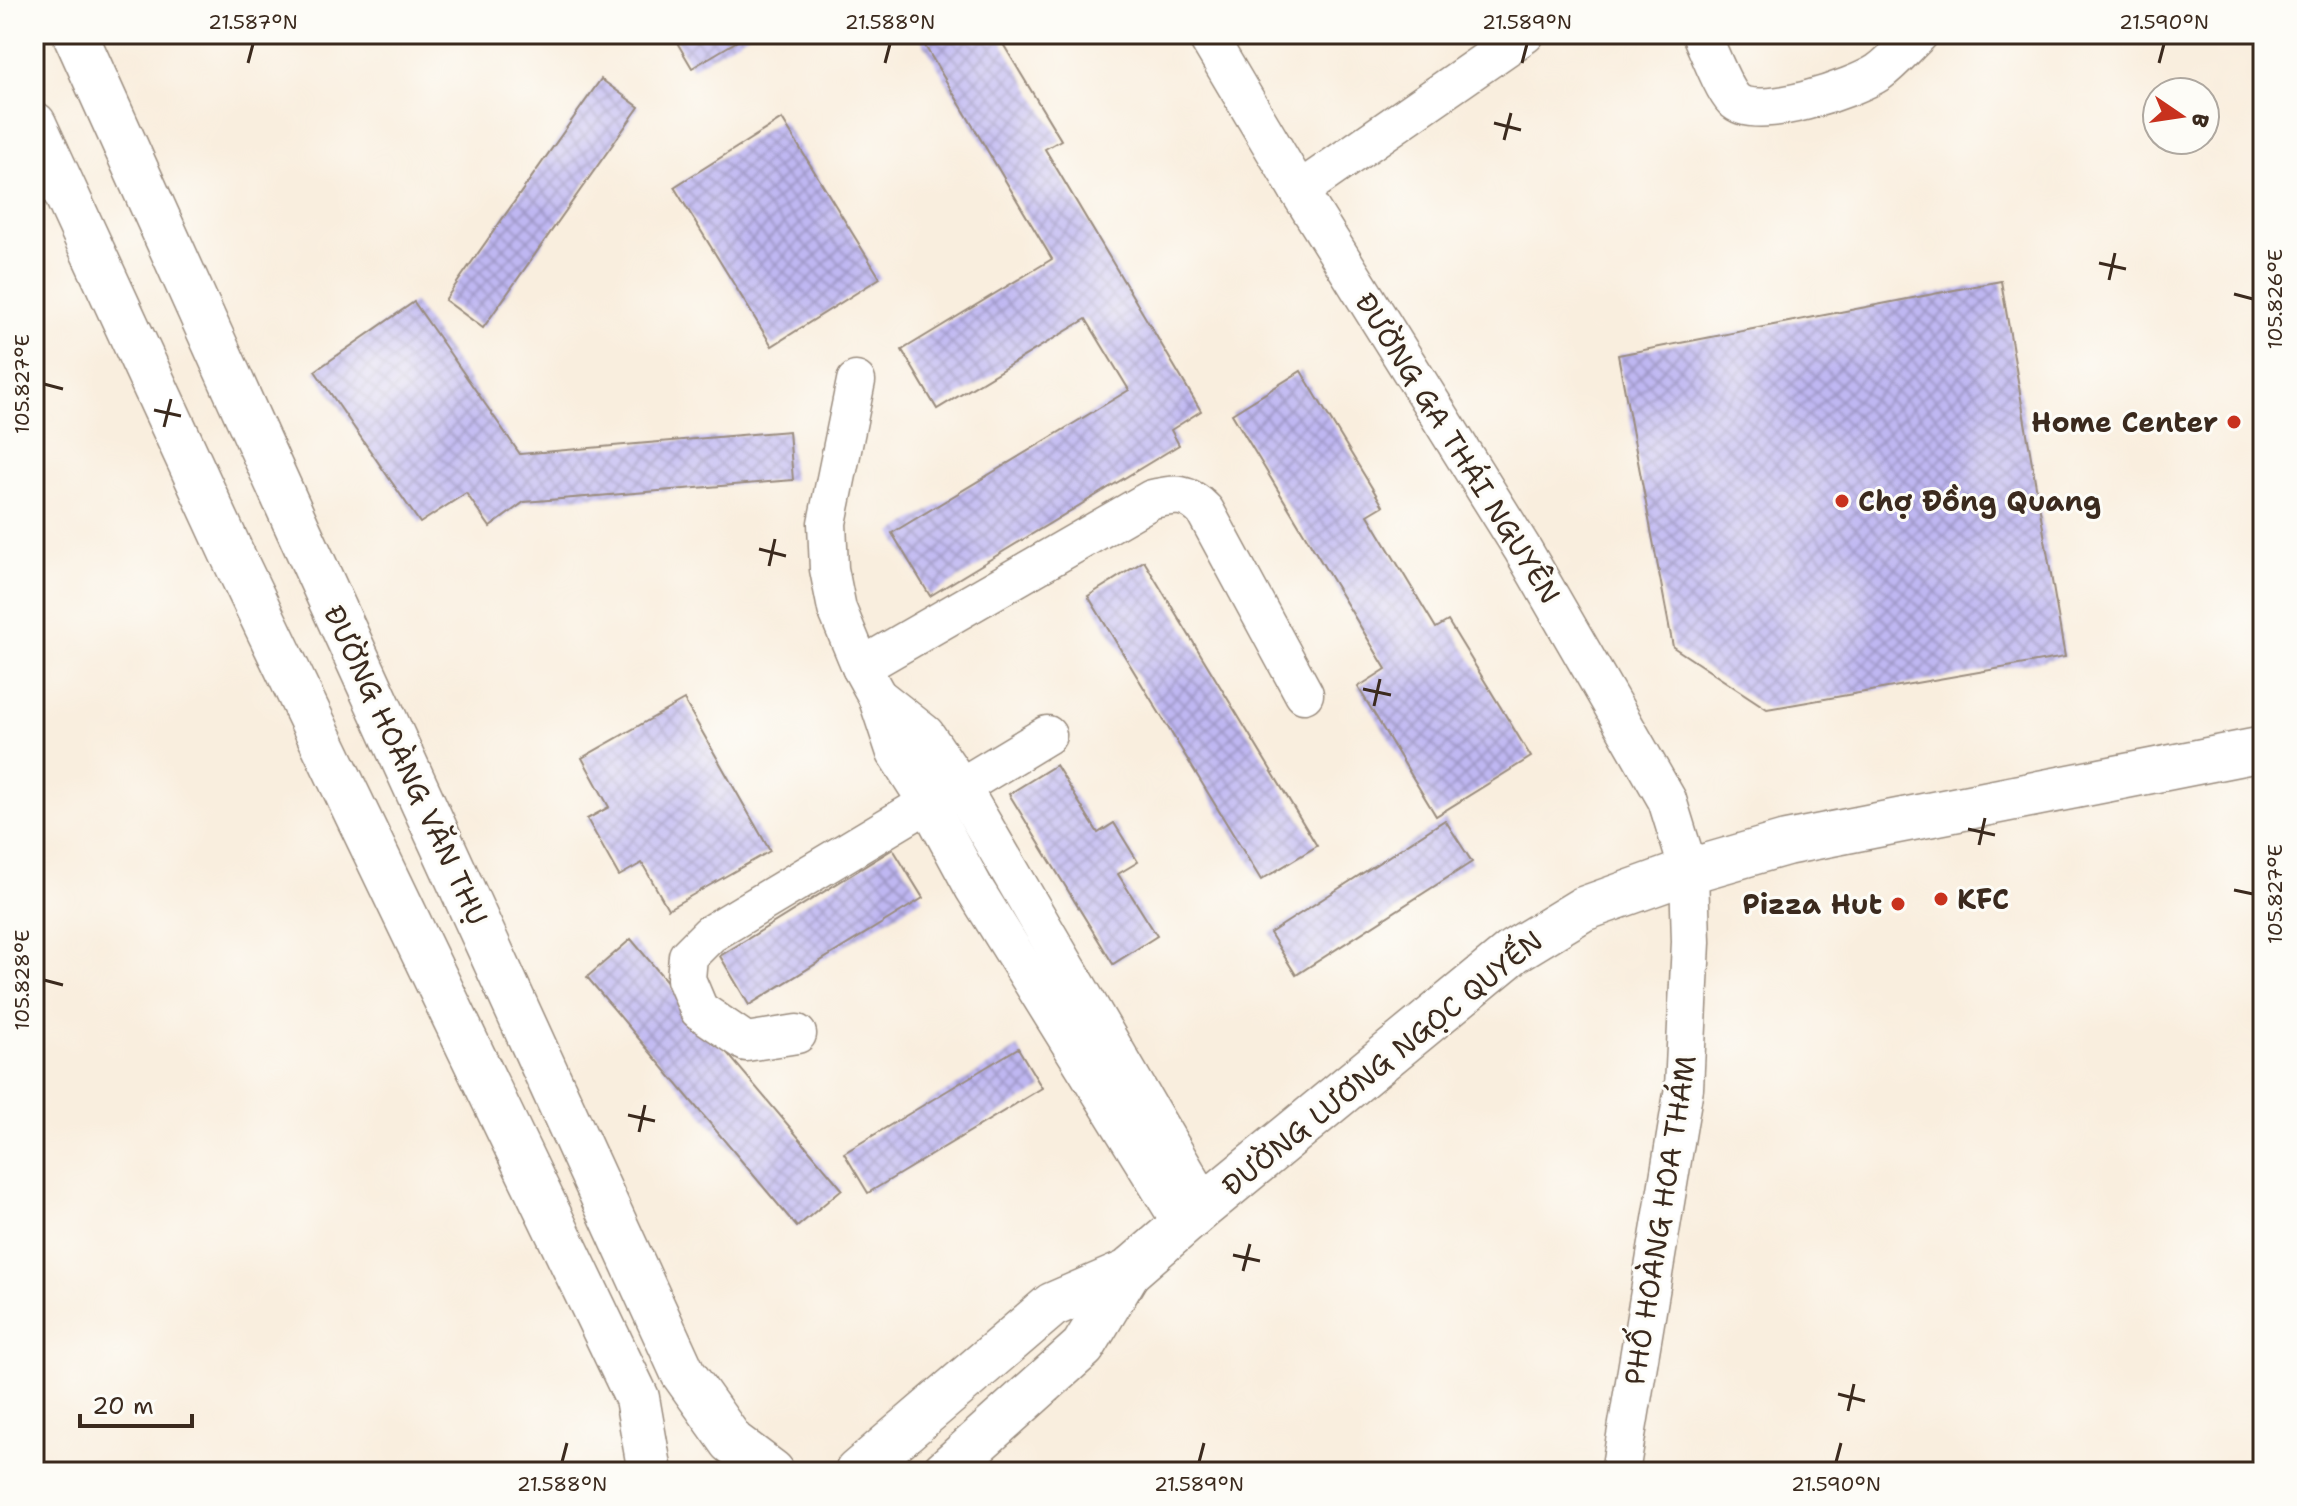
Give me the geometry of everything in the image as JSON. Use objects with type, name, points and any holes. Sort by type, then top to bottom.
[{"type":"main road","name":"ĐƯỜNG HOÀNG VĂN THỤ","points":[[75,34],[683,1373],[732,1442],[772,1472]]},
{"type":"main road","points":[[34,124],[231,552],[637,1398],[650,1472]]},
{"type":"main road","points":[[231,552],[294,520]]},
{"type":"main road","name":"ĐƯỜNG LƯƠNG NGỌC QUYẾN","points":[[857,1472],[1052,1305],[1128,1272],[1514,951],[1583,909],[1689,871],[1786,843],[2263,749]]},
{"type":"main road","name":"ĐƯỜNG LƯƠNG NGỌC QUYẾN","points":[[944,1472],[1083,1347],[1128,1272]]},
{"type":"street","name":"ĐƯỜNG GA THÁI NGUYÊN","points":[[1206,34],[1299,191],[1523,550],[1667,800],[1689,871]]},
{"type":"street","points":[[1701,34],[1733,99],[1745,107],[1762,108],[1823,96],[1878,72],[1919,34]]},
{"type":"street","points":[[1299,191],[1518,36]]},
{"type":"street","points":[[856,381],[827,523],[829,569],[837,609],[869,681],[925,734],[974,888],[1194,1215]]},
{"type":"street","points":[[869,681],[1152,499],[1174,495],[1193,499],[1205,511],[1304,694]]},
{"type":"street","points":[[797,1034],[746,1042],[699,1010],[686,979],[688,956],[710,934],[1047,735]]},
{"type":"street","name":"PHỐ HOÀNG HOA THÁM","points":[[1620,1472],[1684,1088],[1691,942],[1689,871]]},
{"type":"building","points":[[672,34],[749,34],[692,68]]},
{"type":"building","points":[[918,34],[997,34],[1061,140],[1045,149],[1201,411],[1171,430],[1179,445],[930,596],[892,533],[1129,390],[1086,319],[937,409],[902,350],[1052,259]]},
{"type":"building","points":[[601,79],[639,107],[483,328],[445,300]]},
{"type":"building","points":[[782,119],[880,278],[772,346],[674,187]]},
{"type":"building","name":"Chợ Đồng Quang","points":[[2001,281],[2065,657],[1767,709],[1673,647],[1618,355]]},
{"type":"building","points":[[414,302],[520,454],[789,431],[793,480],[524,502],[490,527],[466,493],[420,523],[315,371]]},
{"type":"building","points":[[1301,371],[1383,506],[1368,515],[1436,628],[1448,621],[1531,757],[1436,816],[1358,687],[1386,669],[1232,414]]},
{"type":"building","points":[[1144,561],[1317,846],[1261,880],[1088,596]]},
{"type":"building","points":[[684,700],[770,851],[668,909],[642,863],[619,876],[587,819],[609,807],[582,758]]},
{"type":"building","points":[[1056,765],[1098,833],[1114,823],[1138,862],[1118,874],[1157,936],[1113,964],[1009,794]]},
{"type":"building","points":[[1445,820],[1472,862],[1296,975],[1270,933]]},
{"type":"building","points":[[893,849],[923,898],[749,1005],[720,956]]},
{"type":"building","points":[[631,939],[842,1189],[797,1227],[587,977]]},
{"type":"building","points":[[1018,1048],[1042,1088],[868,1193],[844,1153]]},
{"type":"place","name":"Home Center","points":[[2234,422]]},
{"type":"place","name":"Chợ Đồng Quang","points":[[1842,501]]},
{"type":"place","name":"KFC","points":[[1941,899]]},
{"type":"place","name":"Pizza Hut","points":[[1898,904]]}]
